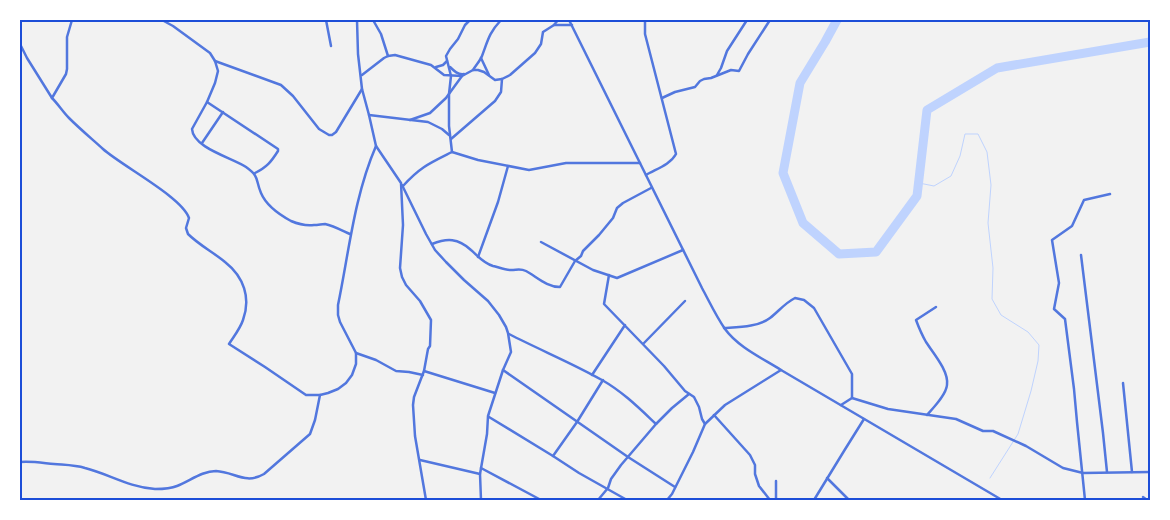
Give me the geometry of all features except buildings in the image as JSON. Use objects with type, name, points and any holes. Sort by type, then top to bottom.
[{"type":"street","points":[[52,98],[66,74],[67,36],[72,20]]},
{"type":"street","points":[[162,20],[210,53],[218,71],[207,102],[192,129],[194,136],[202,144],[220,155],[238,162],[255,174],[261,193],[266,201],[290,220],[306,225],[326,224],[350,234]]},
{"type":"street","points":[[326,20],[331,46]]},
{"type":"street","points":[[357,20],[362,89],[376,146],[402,185],[432,244],[446,262],[488,301],[499,315],[508,333],[511,352],[488,416],[480,474],[481,500]]},
{"type":"street","points":[[374,20],[388,56]]},
{"type":"street","points":[[452,152],[450,76],[446,56],[470,20]]},
{"type":"street","points":[[361,75],[388,56],[395,55],[436,67],[444,75],[462,76],[473,70],[481,58],[489,35],[501,20]]},
{"type":"street","points":[[473,70],[478,70],[495,80],[510,75],[535,54],[542,44],[543,32],[558,20]]},
{"type":"street","points":[[569,20],[702,288],[724,328],[747,349],[1002,500]]},
{"type":"street","points":[[645,20],[645,34],[652,66],[676,154],[668,163],[646,175]]},
{"type":"street","points":[[716,75],[721,68],[727,51],[747,20]]},
{"type":"street","points":[[662,98],[675,92],[695,87],[700,81],[730,70],[739,71],[770,20]]},
{"type":"street","points":[[554,25],[572,25]]},
{"type":"street","points":[[20,44],[52,98],[69,118],[104,151],[179,204],[189,218],[186,228],[188,234],[225,262],[242,281],[247,295],[243,321],[229,344],[266,366],[306,395],[320,395],[338,389],[352,375],[356,364],[356,353],[340,322],[338,305],[350,234],[367,167],[376,146]]},
{"type":"street","points":[[481,58],[489,76]]},
{"type":"street","points":[[215,61],[281,85],[293,96],[319,129],[329,135],[336,132],[362,89]]},
{"type":"street","points":[[436,67],[443,65],[447,61]]},
{"type":"street","points":[[449,66],[457,73],[466,74]]},
{"type":"street","points":[[410,120],[430,113],[449,94],[462,76]]},
{"type":"street","points":[[451,138],[495,101],[501,92],[502,79]]},
{"type":"street","points":[[207,102],[278,149],[266,168],[255,174]]},
{"type":"street","points":[[202,144],[223,112]]},
{"type":"street","points":[[369,115],[428,122],[442,129],[451,138]]},
{"type":"street","points":[[426,500],[415,436],[413,405],[430,346],[431,320],[420,301],[406,285],[400,268],[403,226],[402,185],[419,169],[452,152],[478,160],[529,170],[566,163],[640,163]]},
{"type":"street","points":[[478,256],[498,202],[508,166]]},
{"type":"street","points":[[432,244],[443,240],[459,242],[488,264],[510,270],[519,269],[541,281],[560,287],[575,261],[613,218],[617,208],[652,187]]},
{"type":"street","points":[[1085,500],[1065,320],[1054,309],[1059,283],[1052,240],[1072,226],[1084,200],[1110,194]]},
{"type":"street","points":[[541,242],[593,270],[617,278],[683,250]]},
{"type":"street","points":[[1081,255],[1107,473]]},
{"type":"street","points":[[608,276],[604,304],[643,343],[685,392],[694,397],[705,424]]},
{"type":"street","points":[[724,328],[751,325],[768,319],[788,301],[795,298],[804,300],[814,308],[852,374],[852,398]]},
{"type":"street","points":[[643,343],[684,301]]},
{"type":"street","points":[[927,414],[936,405],[945,391],[947,382],[939,361],[922,334],[916,320],[936,307]]},
{"type":"street","points":[[592,375],[625,325]]},
{"type":"street","points":[[508,333],[532,347],[603,380],[621,392],[656,424]]},
{"type":"street","points":[[356,353],[369,356],[396,371],[423,375]]},
{"type":"street","points":[[503,370],[628,457],[675,487]]},
{"type":"street","points":[[667,500],[693,452],[705,424],[725,405],[781,370]]},
{"type":"street","points":[[424,371],[495,393]]},
{"type":"street","points":[[553,456],[603,380]]},
{"type":"street","points":[[1123,383],[1132,472]]},
{"type":"street","points":[[598,500],[608,488],[611,479],[656,424],[690,394]]},
{"type":"street","points":[[20,462],[70,465],[86,468],[125,483],[153,489],[168,489],[194,477],[212,472],[225,472],[249,479],[256,479],[310,434],[320,395]]},
{"type":"street","points":[[841,405],[852,398],[888,409],[956,419],[983,431],[993,431],[1006,436],[1063,468],[1083,473],[1150,472]]},
{"type":"street","points":[[714,415],[750,455],[755,465],[755,474],[760,486],[770,500]]},
{"type":"street","points":[[488,416],[579,473],[627,500]]},
{"type":"street","points":[[814,500],[864,419]]},
{"type":"street","points":[[420,460],[480,474]]},
{"type":"street","points":[[481,468],[541,500]]},
{"type":"street","points":[[827,478],[850,500]]},
{"type":"street","points":[[776,481],[776,500]]},
{"type":"street","points":[[1143,498],[1147,500]]},
{"type":"waterway","points":[[837,20],[800,83],[783,173],[803,223],[839,254],[876,252],[917,196],[927,110],[997,68],[1150,42]]},
{"type":"waterway","points":[[919,183],[934,186],[951,176],[960,156],[965,134],[978,134],[987,152],[991,185],[988,223],[993,268],[992,299],[1001,315],[1028,332],[1039,345],[1038,361],[1031,391],[1018,434],[990,478]]}]
